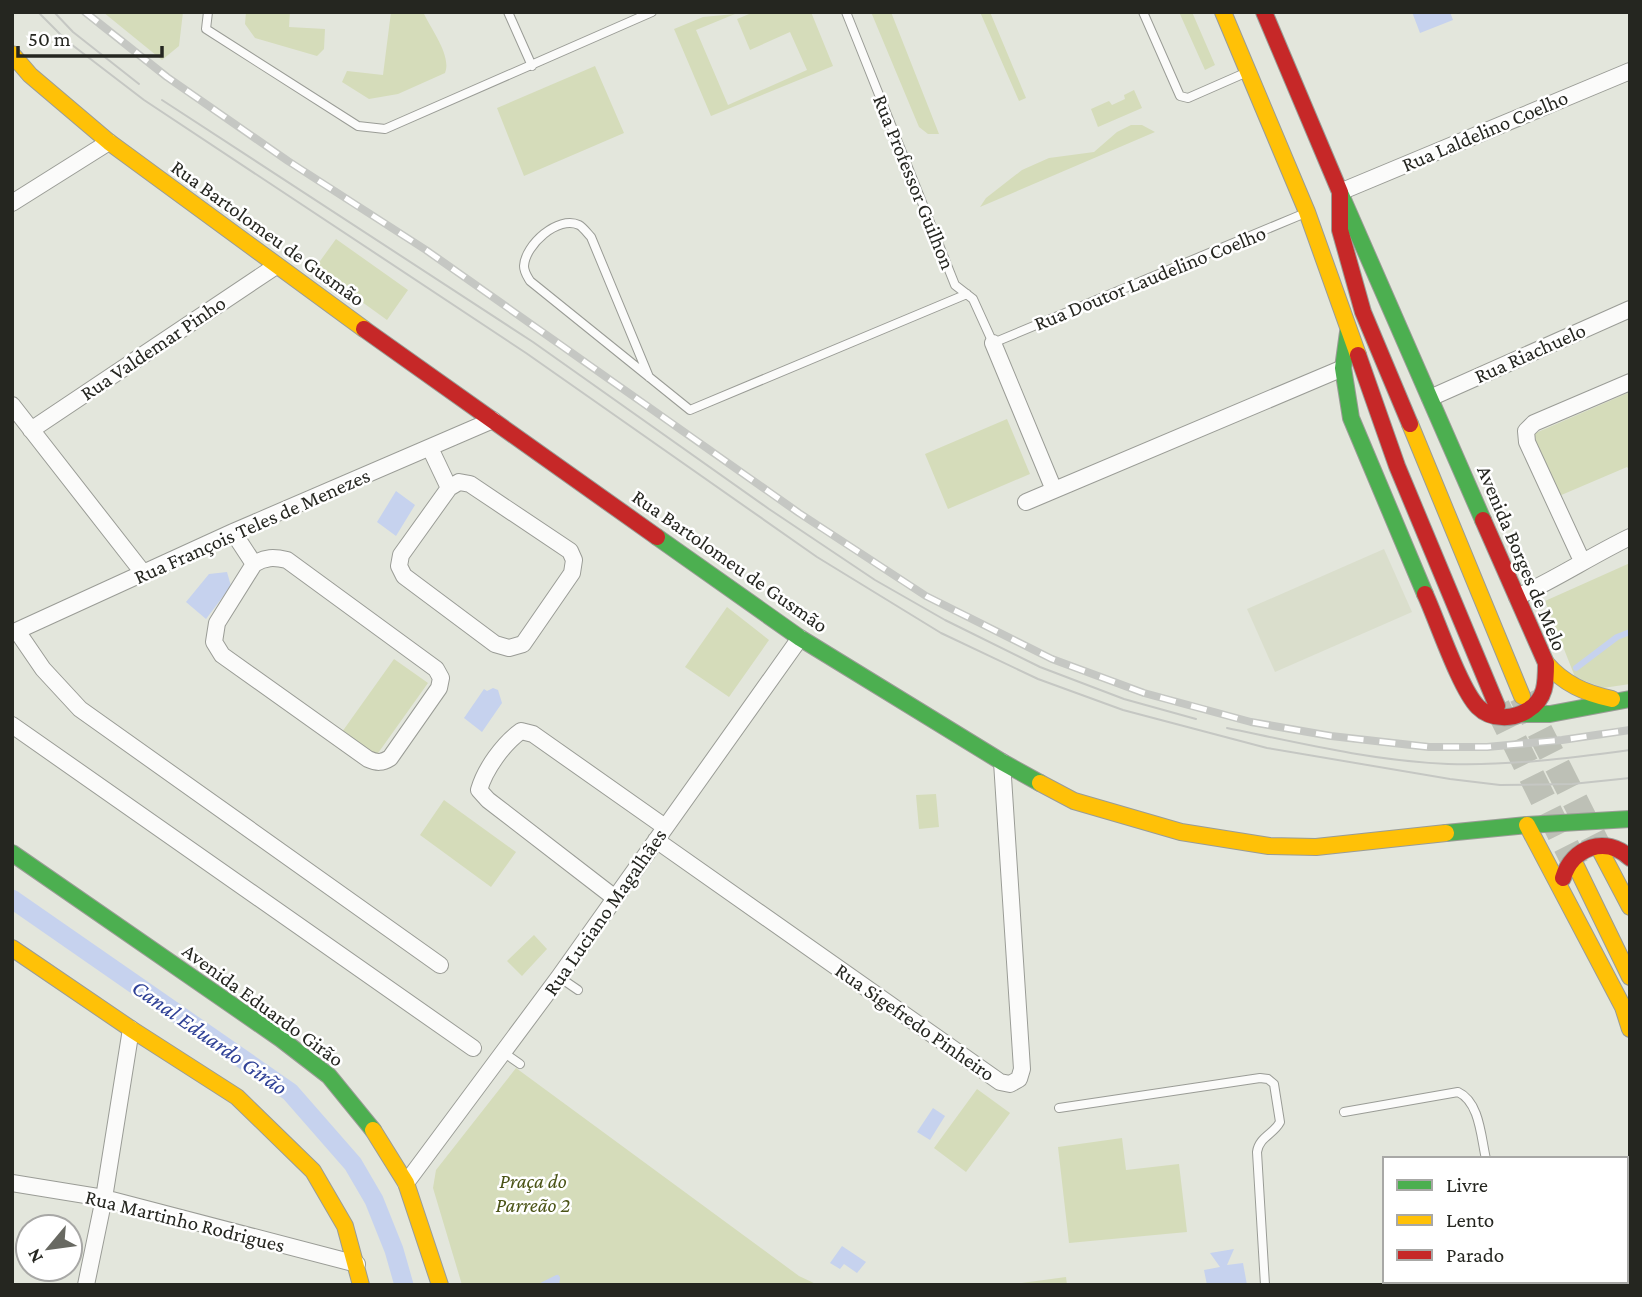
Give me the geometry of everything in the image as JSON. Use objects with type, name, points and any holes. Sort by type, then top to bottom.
[{"type":"street","points":[[1223,12],[1331,274],[1348,332],[1397,466],[1497,706]]},
{"type":"street","name":"Avenida Borges de Melo","points":[[1264,12],[1546,663],[1546,687],[1533,708],[1524,714]]},
{"type":"street","name":"Rua Bartolomeu de Gusmão","points":[[12,54],[30,75],[109,142],[276,266],[800,638],[1002,762],[1073,800],[1181,832],[1269,846],[1316,847],[1527,825],[1625,819]]},
{"type":"street","name":"Rua Laldelino Coelho","points":[[1340,192],[1630,71]]},
{"type":"street","points":[[12,202],[109,142]]},
{"type":"street","name":"Avenida Borges de Melo","points":[[1340,192],[1340,230],[1363,312],[1522,696]]},
{"type":"street","name":"Rua Valdemar Pinho","points":[[31,430],[276,266]]},
{"type":"street","name":"Rua Riachuelo","points":[[1430,398],[1630,309]]},
{"type":"street","points":[[1348,332],[1343,368],[1351,418],[1473,702],[1484,712],[1496,717],[1524,714],[1543,716],[1622,699]]},
{"type":"street","points":[[993,343],[1054,489]]},
{"type":"street","points":[[1026,502],[1343,368]]},
{"type":"street","points":[[1582,561],[1527,442],[1526,431],[1534,423],[1630,382]]},
{"type":"street","points":[[12,405],[144,574]]},
{"type":"street","name":"Rua François Teles de Menezes","points":[[14,632],[233,532],[493,420]]},
{"type":"street","points":[[430,447],[449,488]]},
{"type":"street","points":[[459,482],[470,484],[570,551],[574,561],[572,573],[523,644],[509,648],[495,644],[404,576],[399,566],[401,555],[449,488],[459,482]]},
{"type":"street","points":[[233,532],[254,564]]},
{"type":"street","points":[[1517,597],[1630,537]]},
{"type":"street","points":[[275,557],[287,560],[436,669],[441,678],[439,688],[390,758],[383,762],[368,759],[222,655],[214,642],[217,623],[254,564],[262,559],[275,557]]},
{"type":"street","points":[[14,632],[80,709],[440,965]]},
{"type":"street","name":"Rua Luciano Magalhães","points":[[406,1183],[559,977],[800,638]]},
{"type":"street","points":[[1546,663],[1561,680],[1578,690],[1622,699]]},
{"type":"street","points":[[12,725],[473,1048]]},
{"type":"street","points":[[615,898],[488,800],[479,790],[482,780],[510,739],[521,732],[533,734],[660,834]]},
{"type":"street","name":"Rua Sigefredo Pinheiro","points":[[660,834],[1000,1082],[1010,1084],[1019,1079],[1022,1069],[1002,762]]},
{"type":"street","points":[[1625,819],[1630,842]]},
{"type":"street","points":[[1527,825],[1623,1007],[1630,1029]]},
{"type":"street","points":[[1562,895],[1564,872],[1569,859],[1586,848],[1607,844],[1625,852],[1630,858]]},
{"type":"street","points":[[1600,850],[1630,907]]},
{"type":"street","name":"Avenida Eduardo Girão","points":[[12,853],[329,1076],[372,1129],[406,1183],[440,1285]]},
{"type":"street","points":[[1576,866],[1630,977]]},
{"type":"street","points":[[12,948],[131,1030],[237,1097],[313,1171],[345,1226],[361,1285]]},
{"type":"street","points":[[86,1285],[104,1199],[131,1030]]},
{"type":"street","name":"Rua Martinho Rodrigues","points":[[12,1183],[104,1199],[357,1264]]},
{"type":"lane","points":[[208,12],[206,29],[358,126],[385,129],[652,12]]},
{"type":"lane","points":[[509,12],[532,66]]},
{"type":"lane","name":"Rua Professor Guilhon","points":[[846,12],[956,285],[973,299],[993,343]]},
{"type":"lane","points":[[1143,12],[1180,96],[1188,98],[1248,72]]},
{"type":"lane","name":"Rua Doutor Laudelino Coelho","points":[[993,343],[1307,212]]},
{"type":"lane","points":[[649,377],[591,237],[580,225],[567,224],[537,237],[526,253],[524,269],[530,281],[649,377],[690,410],[967,294]]},
{"type":"lane","points":[[559,977],[578,990]]},
{"type":"lane","points":[[503,1052],[520,1064]]},
{"type":"lane","points":[[1059,1108],[1260,1078],[1274,1083],[1280,1122],[1275,1130],[1259,1143],[1256,1152],[1265,1285]]},
{"type":"lane","points":[[1344,1112],[1458,1092],[1467,1096],[1473,1105],[1486,1157]]},
{"type":"shaded area","points":[[1384,549],[1412,612],[1275,672],[1247,609]]},
{"type":"green space","points":[[103,12],[183,12],[179,46],[162,60]]},
{"type":"green space","points":[[246,12],[290,12],[289,27],[325,29],[324,49],[317,56],[255,38],[245,24]]},
{"type":"green space","points":[[391,12],[423,12],[446,59],[445,73],[398,94],[369,99],[342,82],[347,71],[383,75]]},
{"type":"green space","points":[[754,12],[811,12],[833,66],[711,116],[674,29],[703,17],[735,14],[696,30],[728,105],[807,70],[790,32],[750,50],[737,19]]},
{"type":"green space","points":[[871,12],[891,12],[939,134],[928,134],[919,127]]},
{"type":"green space","points":[[980,12],[990,12],[1026,98],[1019,101]]},
{"type":"green space","points":[[1179,12],[1192,12],[1215,65],[1205,70]]},
{"type":"green space","points":[[595,66],[624,133],[524,176],[497,108]]},
{"type":"green space","points":[[1134,90],[1142,108],[1098,127],[1091,109],[1109,101],[1112,105],[1125,99],[1124,95]]},
{"type":"green space","points":[[1131,125],[1142,125],[1155,132],[980,207],[986,198],[1022,170],[1049,158],[1094,152],[1117,132]]},
{"type":"green space","points":[[336,239],[408,290],[387,320],[315,268]]},
{"type":"green space","points":[[1630,392],[1630,471],[1627,467],[1559,496],[1531,435]]},
{"type":"green space","points":[[1007,419],[1030,474],[948,509],[925,454]]},
{"type":"green space","points":[[1630,563],[1630,684],[1603,688],[1575,677],[1545,601]]},
{"type":"green space","points":[[727,607],[769,640],[729,697],[685,667]]},
{"type":"green space","points":[[394,659],[428,683],[376,756],[342,732]]},
{"type":"green space","points":[[936,794],[939,827],[919,829],[916,795]]},
{"type":"green space","points":[[444,800],[516,852],[491,887],[420,835]]},
{"type":"green space","points":[[534,935],[547,949],[522,976],[507,961]]},
{"type":"green space","name":"Praça do Parreão 2","points":[[516,1068],[799,1276],[818,1285],[462,1285],[433,1188],[436,1170]]},
{"type":"green space","points":[[977,1089],[1010,1113],[966,1172],[934,1148]]},
{"type":"green space","points":[[1122,1138],[1126,1170],[1179,1164],[1187,1232],[1069,1243],[1058,1147]]},
{"type":"green space","points":[[1066,1277],[1067,1285],[1006,1285]]},
{"type":"water","points":[[1412,12],[1450,12],[1453,20],[1420,33]]},
{"type":"water","points":[[396,491],[415,505],[396,536],[377,522]]},
{"type":"water","points":[[227,572],[231,586],[206,619],[186,602],[209,574]]},
{"type":"water","points":[[493,688],[498,690],[502,703],[482,732],[464,718],[484,689],[487,691]]},
{"type":"water","points":[[933,1108],[945,1116],[930,1140],[917,1132]]},
{"type":"water","points":[[842,1246],[866,1262],[857,1273],[844,1264],[840,1269],[830,1263]]},
{"type":"water","points":[[1234,1249],[1227,1265],[1243,1263],[1247,1285],[1207,1285],[1204,1270],[1220,1267],[1210,1253]]},
{"type":"waterway","points":[[1576,668],[1617,637],[1630,632]]},
{"type":"waterway","name":"Canal Eduardo Girão","points":[[12,899],[290,1092],[353,1164],[374,1200],[394,1250],[404,1285]]},
{"type":"waterway","points":[[543,1285],[557,1278],[556,1285]]},
{"type":"tunnel","points":[[1522,696],[1600,850]]},
{"type":"tunnel","points":[[1497,706],[1576,866]]},
{"type":"tram line","points":[[38,12],[67,41],[144,100],[526,353],[817,557],[941,633],[1038,679],[1123,710],[1267,748],[1500,785],[1572,784],[1630,778]]},
{"type":"tram line","points":[[54,12],[73,32],[139,84]]},
{"type":"tram line","points":[[162,100],[533,342],[769,509],[875,580],[945,620],[1040,667],[1124,699],[1196,719]]},
{"type":"tram line","points":[[1227,728],[1365,755],[1448,764],[1517,763],[1630,750]]},
{"type":"railway","points":[[85,12],[167,77],[288,161],[426,250],[799,513],[926,596],[1052,659],[1144,693],[1251,722],[1331,736],[1429,747],[1487,747],[1630,730]]},
{"type":"traffic: fast","points":[[1341,195],[1483,520]]},
{"type":"traffic: fast","points":[[1348,332],[1343,368],[1351,418],[1425,594]]},
{"type":"traffic: fast","points":[[657,537],[800,638],[1040,783]]},
{"type":"traffic: fast","points":[[1524,714],[1550,714],[1630,699]]},
{"type":"traffic: fast","points":[[1446,833],[1630,819]]},
{"type":"traffic: fast","points":[[12,853],[281,1039],[329,1076],[373,1130]]},
{"type":"traffic: slow","points":[[1223,12],[1307,212],[1358,355]]},
{"type":"traffic: slow","points":[[12,54],[30,75],[109,142],[364,329]]},
{"type":"traffic: slow","points":[[1410,424],[1522,696]]},
{"type":"traffic: slow","points":[[1546,663],[1560,677],[1576,687],[1612,699]]},
{"type":"traffic: slow","points":[[1040,783],[1074,801],[1181,832],[1269,846],[1316,847],[1446,833]]},
{"type":"traffic: slow","points":[[1527,825],[1623,1007],[1630,1029]]},
{"type":"traffic: slow","points":[[1600,850],[1630,907]]},
{"type":"traffic: slow","points":[[1576,866],[1630,977]]},
{"type":"traffic: slow","points":[[12,948],[237,1097],[313,1171],[345,1226],[361,1285]]},
{"type":"traffic: slow","points":[[373,1130],[406,1183],[440,1285]]},
{"type":"traffic: jam","points":[[1264,12],[1340,192],[1340,230],[1363,312],[1410,424]]},
{"type":"traffic: jam","points":[[364,329],[657,537]]},
{"type":"traffic: jam","points":[[1358,355],[1397,466],[1497,706]]},
{"type":"traffic: jam","points":[[1425,594],[1456,670],[1478,707],[1489,714],[1502,717],[1516,716],[1534,706],[1544,690],[1546,663],[1483,520]]},
{"type":"traffic: jam","points":[[1563,878],[1574,859],[1591,848],[1611,847],[1630,858]]},
{"type":"traffic: jam","points":[[1628,1178],[1630,1168]]},
{"type":"traffic: jam","points":[[1628,1275],[1630,1270]]}]
